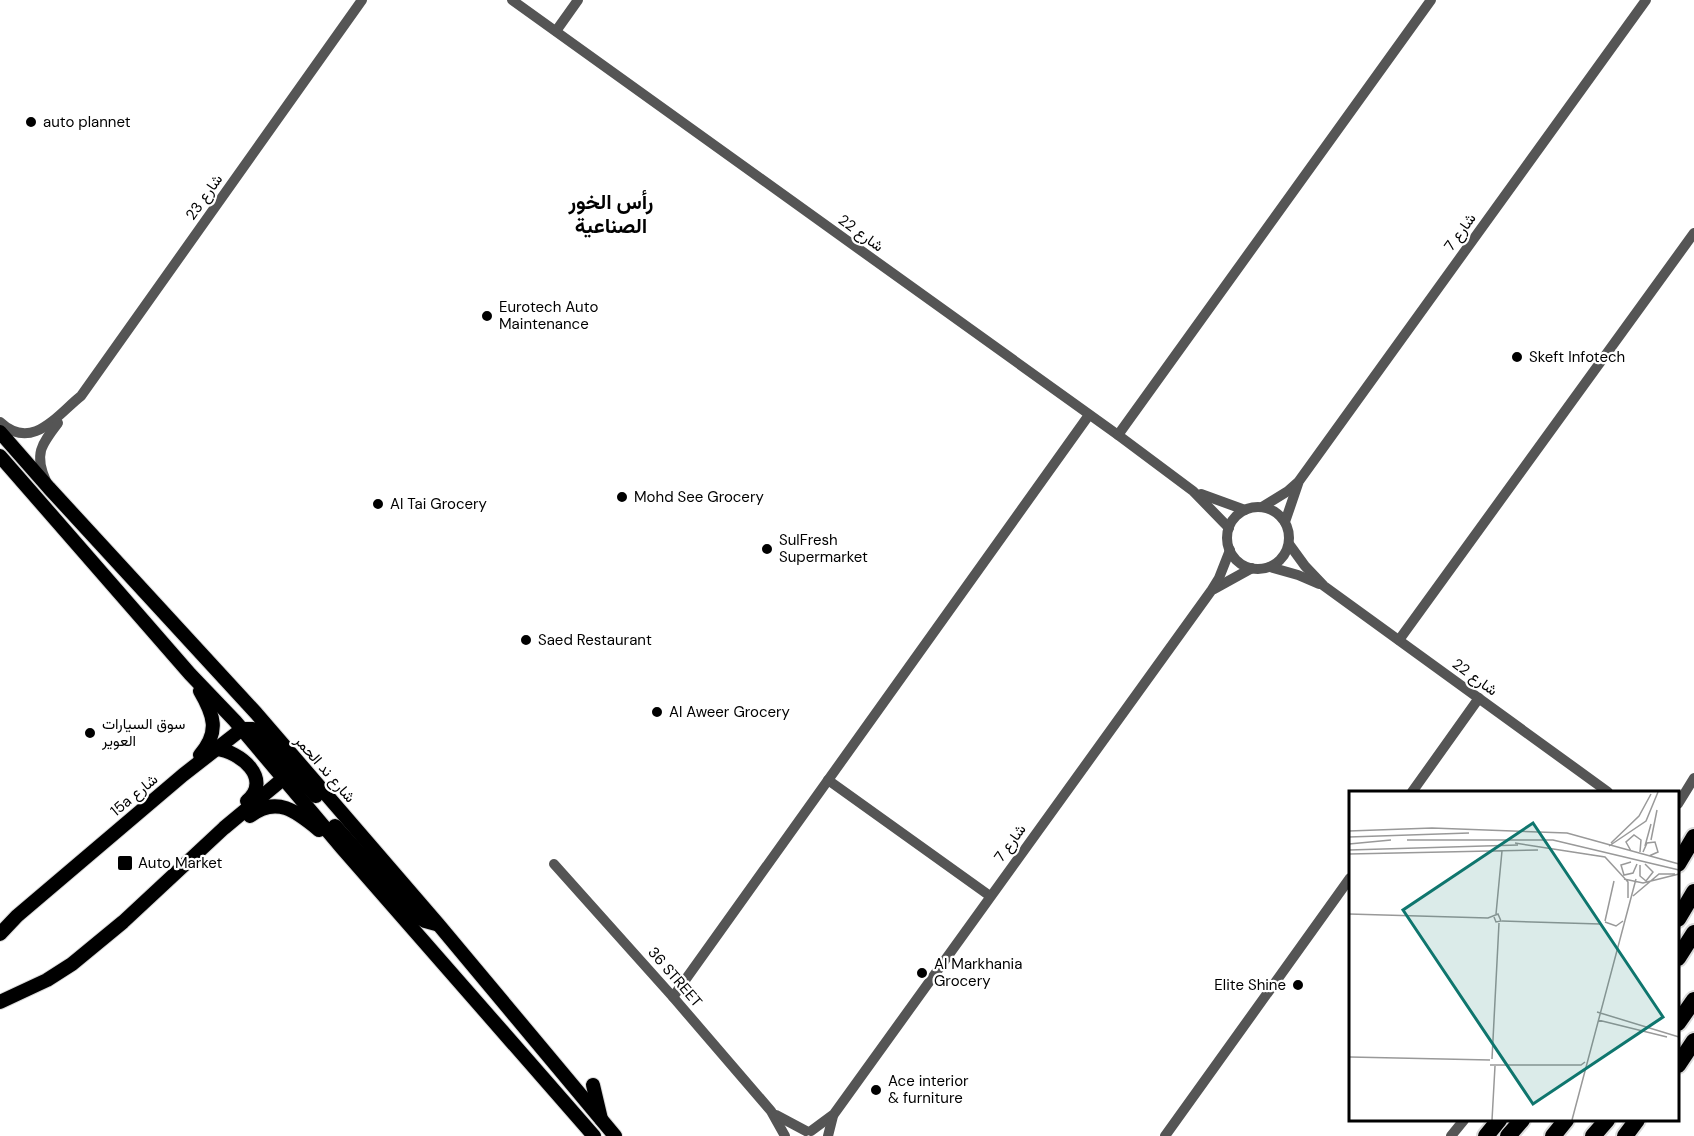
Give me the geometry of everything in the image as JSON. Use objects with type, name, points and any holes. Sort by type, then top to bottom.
[{"type":"highway","points":[[1679,861],[1694,837]]},
{"type":"highway","points":[[1679,907],[1694,890]]},
{"type":"highway","points":[[1679,916],[1694,890]]},
{"type":"highway","points":[[1679,955],[1694,933]]},
{"type":"highway","points":[[1679,1020],[1694,1000]]},
{"type":"highway","points":[[1679,1062],[1694,1041]]},
{"type":"highway","points":[[1486,1136],[1497,1121]]},
{"type":"highway","points":[[1508,1136],[1520,1121]]},
{"type":"highway","points":[[1553,1136],[1564,1121]]},
{"type":"highway","points":[[1595,1136],[1606,1121]]},
{"type":"highway","points":[[1625,1136],[1636,1121]]},
{"type":"main road","name":"شارع ند الحمر","points":[[0,432],[256,713],[289,768],[299,796],[591,1134]]},
{"type":"main road","name":"شارع ند الحمر","points":[[0,456],[190,674],[242,729],[289,768],[377,854],[615,1136]]},
{"type":"main road","points":[[54,493],[74,499]]},
{"type":"main road","points":[[117,561],[136,565]]},
{"type":"main road","points":[[151,628],[173,644],[243,723],[248,725],[254,723],[256,713]]},
{"type":"main road","points":[[183,775],[208,746],[213,727],[210,709],[190,674]]},
{"type":"main road","name":"15a شارع","points":[[0,934],[17,916],[183,775],[242,729]]},
{"type":"main road","points":[[216,749],[229,751],[240,758],[250,768],[257,783],[254,795],[236,812],[224,828]]},
{"type":"main road","points":[[0,1002],[47,980],[72,964],[123,922],[289,768]]},
{"type":"main road","points":[[299,796],[302,793],[307,794],[414,914],[425,921],[438,924]]},
{"type":"main road","points":[[224,828],[237,826],[262,808],[281,807],[303,817],[342,848]]},
{"type":"main road","points":[[593,1085],[602,1121]]},
{"type":"street","name":"شارع 23","points":[[0,422],[11,430],[35,432],[51,423],[81,396],[362,0]]},
{"type":"street","name":"شارع 22","points":[[512,0],[1118,435],[1193,491],[1229,528]]},
{"type":"street","points":[[556,31],[578,0]]},
{"type":"street","points":[[1118,435],[1431,0]]},
{"type":"street","name":"شارع 7","points":[[1262,507],[1288,491],[1299,481],[1646,0]]},
{"type":"street","points":[[1399,640],[1694,233]]},
{"type":"street","name":"شارع 23","points":[[54,493],[40,468],[40,450],[67,407]]},
{"type":"street","points":[[674,997],[1089,415]]},
{"type":"street","name":"شارع 7","points":[[1285,522],[1299,481]]},
{"type":"street","name":"شارع 22","points":[[1193,491],[1245,510]]},
{"type":"street","points":[[1262,507],[1271,510],[1285,522],[1289,537],[1288,544],[1285,554],[1270,567],[1252,568],[1243,565],[1230,550],[1229,528],[1238,514],[1245,510],[1262,507]]},
{"type":"street","name":"شارع 22","points":[[1288,544],[1324,586],[1607,791]]},
{"type":"street","points":[[1211,591],[1230,550]]},
{"type":"street","name":"شارع 22","points":[[1270,567],[1324,586]]},
{"type":"street","points":[[1211,591],[1252,568]]},
{"type":"street","name":"شارع 7","points":[[795,1136],[812,1133],[834,1114],[1211,591]]},
{"type":"street","points":[[1413,791],[1479,698]]},
{"type":"street","points":[[1679,801],[1694,777]]},
{"type":"street","points":[[828,780],[990,896]]},
{"type":"street","name":"36 STREET","points":[[554,864],[674,997],[771,1111],[785,1136]]},
{"type":"street","points":[[1165,1136],[1349,879]]},
{"type":"street","name":"36 STREET","points":[[771,1111],[782,1119],[812,1133]]},
{"type":"street","name":"شارع 7","points":[[828,1136],[834,1114]]},
{"type":"street","points":[[1451,1136],[1462,1121]]},
{"type":"place","name":"auto plannet","points":[[31,122]]},
{"type":"place","name":"Eurotech Auto Maintenance","points":[[487,316]]},
{"type":"place","name":"Skeft Infotech","points":[[1517,357]]},
{"type":"place","name":"Mohd See Grocery","points":[[622,497]]},
{"type":"place","name":"Al Tai Grocery","points":[[378,504]]},
{"type":"place","name":"SulFresh Supermarket","points":[[767,549]]},
{"type":"place","name":"Saed Restaurant","points":[[526,640]]},
{"type":"place","name":"Al Aweer Grocery","points":[[657,712]]},
{"type":"place","name":"سوق السيارات العوير","points":[[90,733]]},
{"type":"place","name":"Auto Market","points":[[125,863]]},
{"type":"place","name":"Al Markhania Grocery","points":[[922,973]]},
{"type":"place","name":"Elite Shine","points":[[1298,985]]},
{"type":"place","name":"Ace interior & furniture","points":[[876,1090]]},
{"type":"district","name":"رأس الخور الصناعية","points":[[611,214]]}]
